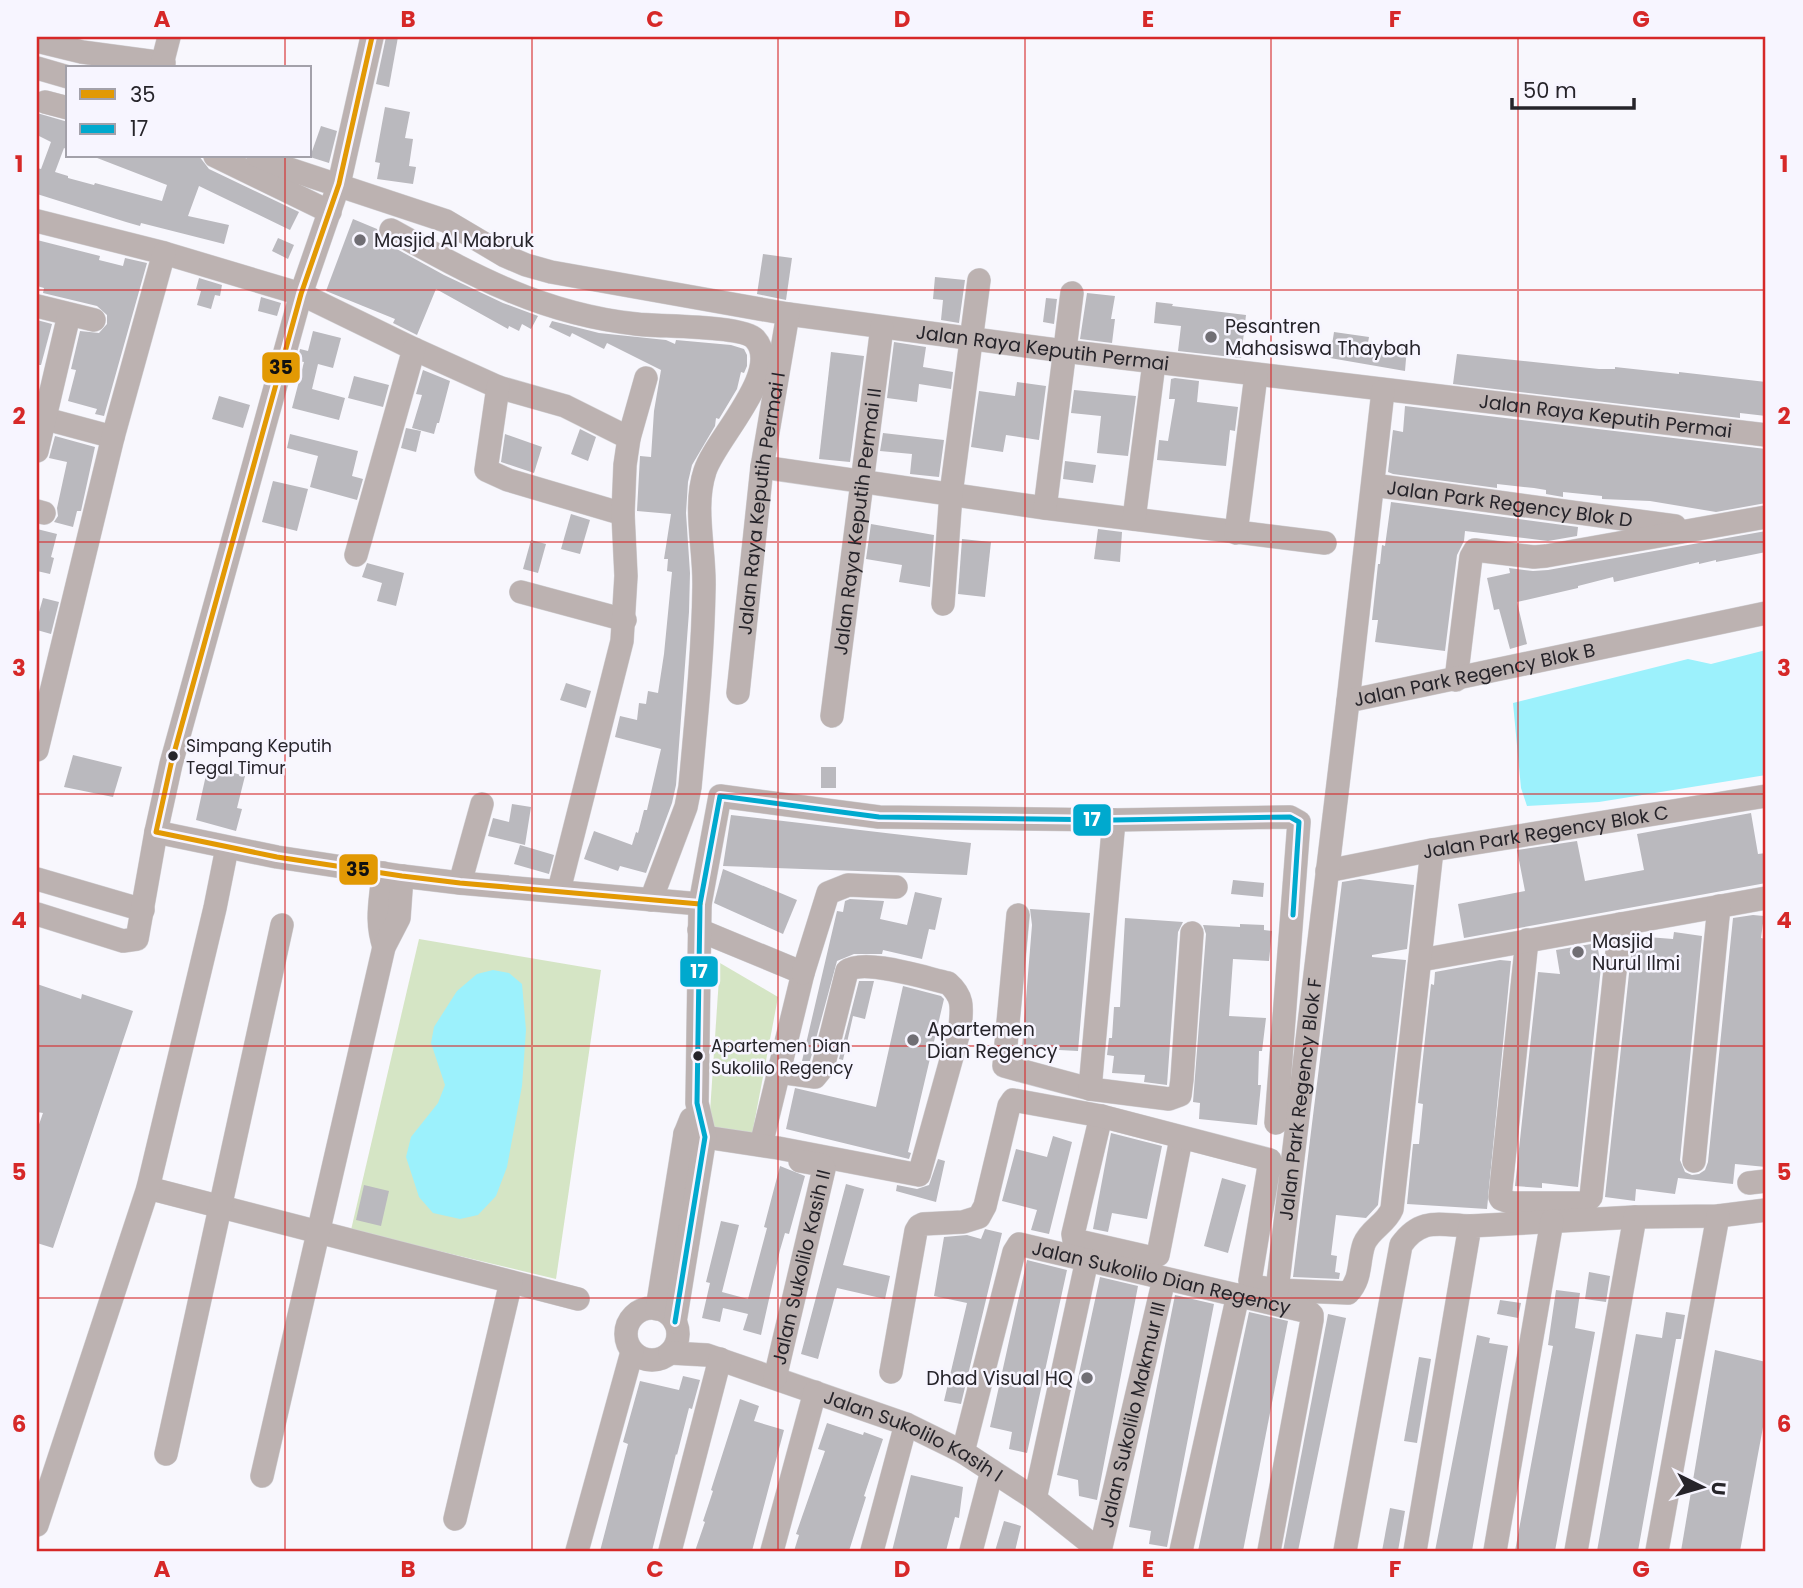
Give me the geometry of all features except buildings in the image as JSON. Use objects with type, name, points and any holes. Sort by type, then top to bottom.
[{"type":"street","points":[[37,41],[163,66],[169,37]]},
{"type":"street","points":[[37,914],[130,942],[139,935],[156,832],[171,764],[301,294],[339,184],[372,37]]},
{"type":"street","points":[[37,68],[66,77]]},
{"type":"street","points":[[45,102],[66,107]]},
{"type":"street","points":[[219,158],[330,212]]},
{"type":"street","name":"Jalan Raya Keputih Permai","points":[[263,158],[446,221],[505,256],[551,272],[788,314],[882,327],[1383,391],[1766,435]]},
{"type":"street","points":[[37,221],[164,253],[301,294],[498,387],[565,406],[629,438]]},
{"type":"street","points":[[391,230],[516,295],[559,309],[619,322],[732,330],[744,332],[756,340],[761,353],[761,369],[754,389],[705,470],[701,491],[704,601],[690,787],[686,807],[651,900]]},
{"type":"street","points":[[37,750],[44,694],[164,253]]},
{"type":"street","points":[[943,604],[951,495],[979,280]]},
{"type":"street","points":[[1045,508],[1072,293]]},
{"type":"street","points":[[37,306],[94,320]]},
{"type":"street","name":"Jalan Raya Keputih Permai I","points":[[738,693],[762,467],[788,314]]},
{"type":"street","points":[[37,451],[69,315]]},
{"type":"street","name":"Jalan Raya Keputih Permai II","points":[[832,716],[882,327]]},
{"type":"street","points":[[356,555],[414,349]]},
{"type":"street","points":[[1134,519],[1154,363]]},
{"type":"street","points":[[1236,533],[1256,375]]},
{"type":"street","points":[[559,890],[625,620],[625,465],[629,438],[646,378]]},
{"type":"street","points":[[498,387],[486,470],[508,480],[623,513]]},
{"type":"street","points":[[1373,485],[1383,391]]},
{"type":"street","points":[[46,419],[113,437]]},
{"type":"street","points":[[762,467],[1045,508],[1325,543]]},
{"type":"street","name":"Jalan Park Regency Blok D","points":[[1348,701],[1373,485],[1696,528]]},
{"type":"street","points":[[1456,680],[1471,557],[1475,550],[1546,556],[1766,517]]},
{"type":"street","points":[[522,592],[625,620]]},
{"type":"street","name":"Jalan Park Regency Blok B","points":[[1327,871],[1348,701],[1766,613]]},
{"type":"street","points":[[670,1328],[646,1309],[636,1313],[629,1322],[627,1343],[632,1352],[641,1358],[651,1361],[661,1359],[670,1328],[695,1135],[700,904],[720,796],[879,817],[1114,820],[1290,817],[1299,822],[1276,1123]]},
{"type":"street","name":"Jalan Park Regency Blok C","points":[[1327,871],[1432,850],[1766,796]]},
{"type":"street","points":[[460,883],[482,804]]},
{"type":"street","points":[[1090,1089],[1114,820]]},
{"type":"street","points":[[156,832],[276,858],[460,883],[700,904]]},
{"type":"street","points":[[37,1525],[148,1188],[227,848]]},
{"type":"street","points":[[891,1372],[916,1231],[923,1224],[970,1221],[982,1213],[1010,1102],[1017,1099],[1101,1116],[1181,1139],[1282,1162],[1250,1282],[1253,1286],[1276,1290],[1349,1293],[1358,1279],[1368,1236],[1389,1216],[1392,1209],[1432,850]]},
{"type":"street","name":"Jalan Park Regency Blok F","points":[[1276,1290],[1282,1162],[1327,871]]},
{"type":"street","points":[[262,1476],[384,947],[377,915],[393,874]]},
{"type":"street","points":[[37,879],[143,911]]},
{"type":"street","points":[[770,1146],[779,1072],[803,973],[828,894],[848,885],[896,887]]},
{"type":"street","points":[[1421,960],[1766,898]]},
{"type":"street","points":[[1694,1161],[1719,906]]},
{"type":"street","points":[[1018,915],[1004,1066],[1090,1089],[1169,1099],[1180,1095],[1192,933]]},
{"type":"street","points":[[1527,940],[1500,1197],[1513,1203],[1578,1203],[1588,1201],[1591,1197],[1620,924]]},
{"type":"street","points":[[166,1454],[282,925]]},
{"type":"street","points":[[699,930],[803,973]]},
{"type":"street","name":"Jalan Sukolilo Kasih II","points":[[695,1135],[920,1174],[960,1028],[962,1006],[957,991],[948,983],[875,967],[853,966],[846,971],[823,1067],[815,1077],[779,1072]]},
{"type":"street","points":[[1101,1116],[1072,1236],[1076,1240],[1153,1258],[1158,1255],[1181,1139]]},
{"type":"street","name":"Jalan Sukolilo Kasih II","points":[[770,1146],[782,1158],[822,1165],[824,1168],[775,1378]]},
{"type":"street","points":[[148,1188],[578,1299]]},
{"type":"street","points":[[1345,1551],[1401,1245],[1416,1228],[1427,1225],[1470,1226],[1635,1217],[1718,1216],[1766,1210]]},
{"type":"street","points":[[1657,1551],[1718,1216]]},
{"type":"street","points":[[1576,1551],[1635,1217]]},
{"type":"street","points":[[1495,1551],[1552,1221]]},
{"type":"street","points":[[1415,1551],[1470,1226]]},
{"type":"street","name":"Jalan Sukolilo Dian Regency","points":[[963,1452],[1014,1252],[1019,1244],[1309,1312],[1312,1315],[1269,1551]]},
{"type":"street","points":[[1035,1499],[1087,1260]]},
{"type":"street","name":"Jalan Sukolilo Makmur III","points":[[1100,1551],[1164,1279]]},
{"type":"street","points":[[455,1519],[511,1282]]},
{"type":"street","points":[[1181,1551],[1237,1295]]},
{"type":"street","name":"Jalan Sukolilo Kasih I","points":[[670,1328],[713,1357],[906,1424],[963,1452],[1035,1499],[1077,1542],[1100,1551]]},
{"type":"street","points":[[577,1551],[632,1352]]},
{"type":"street","points":[[670,1551],[713,1357]]},
{"type":"street","points":[[772,1551],[815,1392]]},
{"type":"street","points":[[872,1551],[906,1424]]},
{"type":"street","points":[[971,1551],[992,1471]]},
{"type":"green space","points":[[419,939],[601,970],[556,1279],[351,1230]]},
{"type":"green space","points":[[720,963],[778,997],[752,1135],[709,1127]]},
{"type":"water","points":[[1766,650],[1766,775],[1599,802],[1527,806],[1521,788],[1513,703],[1688,659],[1711,664]]},
{"type":"water","points":[[493,970],[509,973],[522,984],[526,1030],[522,1086],[507,1167],[496,1196],[478,1215],[460,1219],[433,1213],[419,1197],[406,1157],[411,1137],[438,1103],[445,1085],[431,1043],[434,1027],[457,991],[477,974]]},
{"type":"transit line","name":"35","points":[[372,37],[339,184],[301,294],[171,764],[156,832],[277,857],[402,876],[700,904]]},
{"type":"transit line","name":"17","points":[[675,1322],[705,1137],[697,1103],[700,904],[720,796],[879,817],[1114,820],[1290,817],[1299,822],[1293,915]]},
{"type":"place","name":"Masjid Al Mabruk","points":[[360,240]]},
{"type":"place","name":"Pesantren Mahasiswa Thaybah","points":[[1211,337]]},
{"type":"place","name":"Simpang Keputih Tegal Timur","points":[[173,756]]},
{"type":"place","name":"Masjid Nurul Ilmi","points":[[1578,952]]},
{"type":"place","name":"Apartemen Dian Regency","points":[[913,1040]]},
{"type":"place","name":"Apartemen Dian Sukolilo Regency","points":[[698,1056]]},
{"type":"place","name":"Dhad Visual HQ","points":[[1087,1378]]}]
